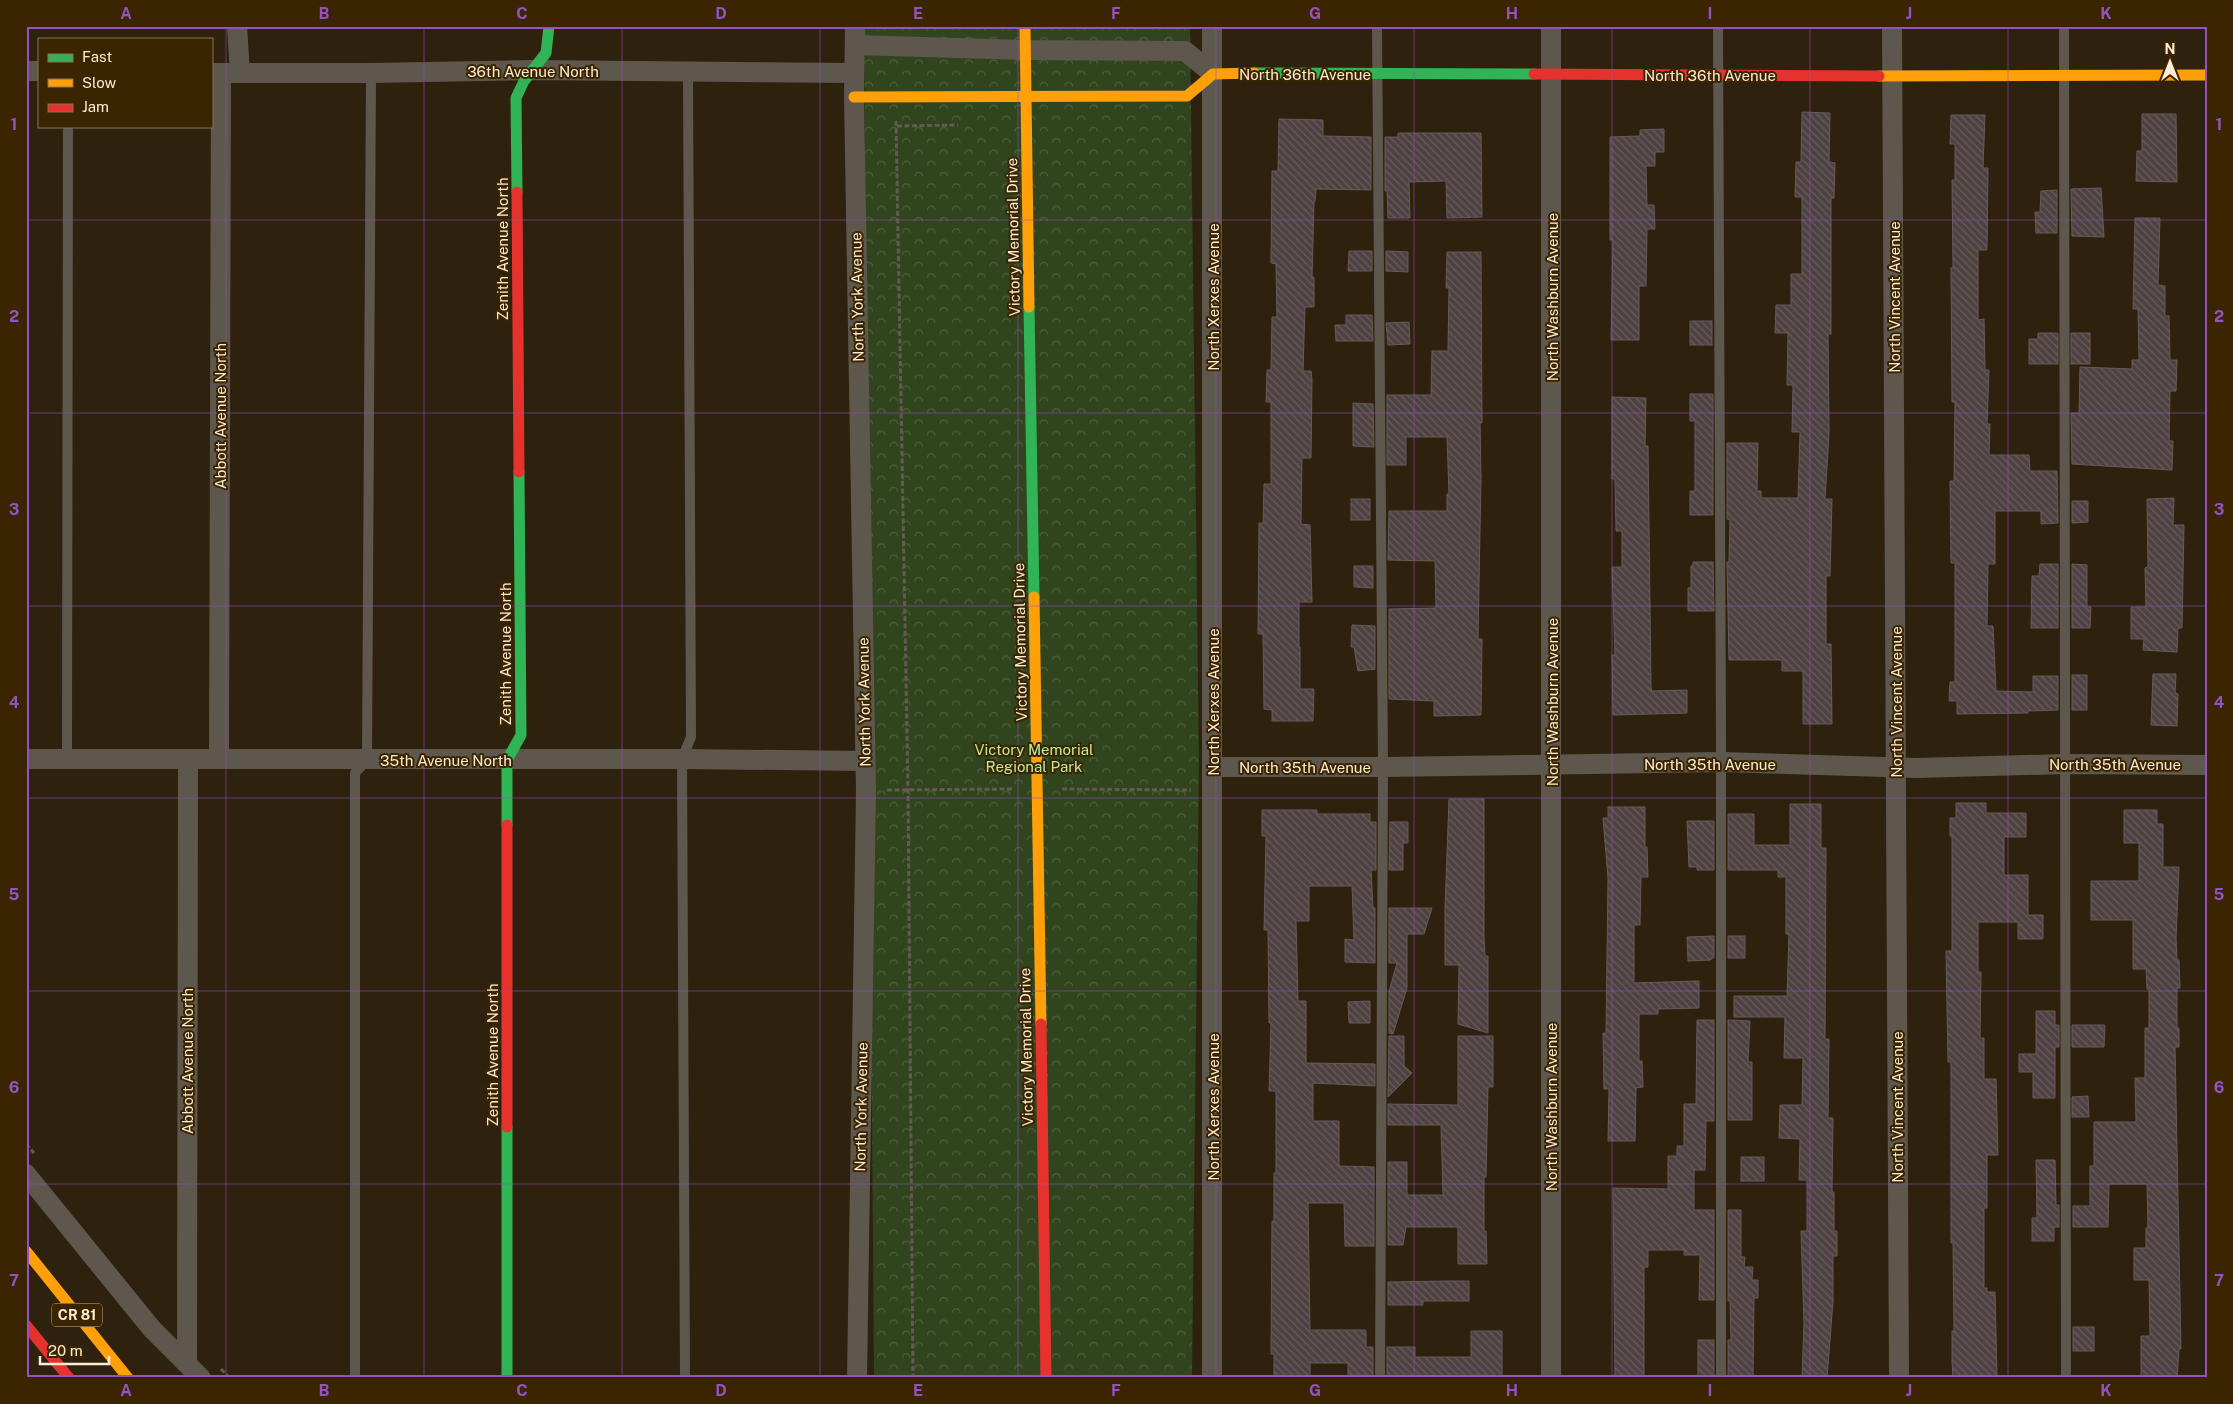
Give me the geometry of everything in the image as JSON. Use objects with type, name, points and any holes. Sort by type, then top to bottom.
[{"type":"street","name":"Abbott Avenue North","points":[[219,759],[224,73],[237,26]]},
{"type":"street","name":"Zenith Avenue North","points":[[507,1378],[507,760],[521,735],[516,98],[521,84],[542,61],[549,43],[549,26]]},
{"type":"street","name":"Victory Memorial Drive","points":[[1025,26],[1046,1378]]},
{"type":"street","name":"North Xerxes Avenue","points":[[1212,26],[1212,1378]]},
{"type":"street","name":"North Washburn Avenue","points":[[1551,26],[1551,1378]]},
{"type":"street","name":"North Vincent Avenue","points":[[1892,26],[1898,1378]]},
{"type":"street","points":[[854,97],[1026,98],[1187,96],[1212,74],[1185,51],[1025,50],[855,35]]},
{"type":"street","name":"North York Avenue","points":[[855,35],[854,97],[866,790],[857,1378]]},
{"type":"street","name":"36th Avenue North","points":[[224,73],[532,70],[688,73],[854,73]]},
{"type":"street","name":"North 36th Avenue","points":[[1212,74],[2064,77],[2207,75]]},
{"type":"street","name":"35th Avenue North","points":[[26,759],[682,759],[865,761]]},
{"type":"street","name":"Abbott Avenue North","points":[[187,1362],[188,759]]},
{"type":"street","name":"North 35th Avenue","points":[[1213,767],[1383,767],[1721,762],[1896,767],[2065,764],[2207,765]]},
{"type":"street","points":[[26,1174],[152,1329],[201,1378]]},
{"type":"street","name":"CR 81","points":[[26,1252],[128,1378]]},
{"type":"street","name":"CR 81","points":[[26,1325],[69,1378]]},
{"type":"lane","points":[[1377,26],[1383,767],[1380,1378]]},
{"type":"lane","points":[[1718,26],[1721,1378]]},
{"type":"lane","points":[[2064,26],[2066,1378]]},
{"type":"lane","points":[[355,1378],[355,773],[366,760],[371,73]]},
{"type":"lane","points":[[684,1378],[682,759],[691,737],[688,73]]},
{"type":"lane","points":[[67,760],[68,128]]},
{"type":"path","points":[[913,1378],[908,790],[896,126],[964,125]]},
{"type":"path","points":[[866,790],[1022,789]]},
{"type":"path","points":[[1060,789],[1192,790]]},
{"type":"green space","name":"Victory Memorial Regional Park","points":[[864,26],[1190,26],[1199,764],[1192,1378],[874,1378]]},
{"type":"building","points":[[1802,112],[1830,113],[1829,162],[1835,163],[1834,198],[1831,198],[1831,334],[1828,334],[1829,433],[1825,499],[1832,499],[1830,576],[1826,576],[1826,644],[1831,644],[1832,724],[1803,724],[1803,671],[1782,671],[1782,660],[1729,660],[1727,562],[1729,562],[1730,520],[1727,519],[1727,443],[1758,443],[1757,491],[1761,491],[1761,498],[1798,498],[1800,432],[1792,432],[1793,385],[1787,385],[1788,333],[1775,333],[1776,305],[1791,305],[1791,274],[1802,274],[1802,197],[1795,197],[1796,162],[1801,162]]},
{"type":"building","points":[[2142,114],[2176,114],[2177,182],[2136,181],[2137,151],[2142,151]]},
{"type":"building","points":[[1951,115],[1985,115],[1983,168],[1988,168],[1987,250],[1978,250],[1978,320],[1984,319],[1985,370],[1989,370],[1987,424],[1990,424],[1989,455],[2029,455],[2030,471],[2057,471],[2058,523],[2041,524],[2041,511],[1995,511],[1995,564],[1988,564],[1987,626],[1993,626],[1996,691],[2033,692],[2033,676],[2058,676],[2058,710],[2028,711],[2028,713],[1957,714],[1957,701],[1949,701],[1950,682],[1955,682],[1955,563],[1951,563],[1950,481],[1954,481],[1955,402],[1952,402],[1951,268],[1953,268],[1952,180],[1955,180],[1955,144],[1950,144]]},
{"type":"building","points":[[1279,119],[1323,120],[1323,136],[1371,137],[1371,190],[1316,189],[1314,201],[1312,278],[1314,277],[1314,307],[1305,307],[1303,371],[1311,371],[1312,379],[1311,458],[1302,458],[1301,524],[1310,525],[1312,602],[1299,602],[1300,689],[1314,689],[1313,721],[1272,721],[1272,710],[1264,709],[1263,634],[1258,634],[1259,523],[1263,523],[1264,484],[1271,484],[1271,402],[1266,402],[1267,370],[1271,370],[1272,317],[1277,317],[1276,264],[1271,263],[1272,171],[1278,171]]},
{"type":"building","points":[[1664,129],[1664,152],[1655,152],[1655,166],[1646,166],[1647,205],[1654,205],[1655,229],[1647,229],[1646,286],[1639,286],[1639,340],[1611,340],[1613,240],[1610,240],[1610,137],[1640,136],[1640,130]]},
{"type":"building","points":[[1398,133],[1481,133],[1482,217],[1447,218],[1446,181],[1409,182],[1410,218],[1388,218],[1387,191],[1385,191],[1385,137],[1398,137]]},
{"type":"building","points":[[2101,188],[2104,237],[2072,236],[2071,189]]},
{"type":"building","points":[[2057,190],[2057,233],[2036,233],[2035,212],[2040,212],[2041,191]]},
{"type":"building","points":[[2135,218],[2160,218],[2158,285],[2165,286],[2165,316],[2169,316],[2170,360],[2177,360],[2176,391],[2170,391],[2169,441],[2173,441],[2172,470],[2072,464],[2071,413],[2079,413],[2080,367],[2132,369],[2132,360],[2139,360],[2138,309],[2133,309]]},
{"type":"building","points":[[1349,251],[1372,251],[1372,271],[1348,271]]},
{"type":"building","points":[[1386,251],[1408,252],[1408,272],[1386,271]]},
{"type":"building","points":[[1447,252],[1481,252],[1482,423],[1480,423],[1478,639],[1482,639],[1481,715],[1434,716],[1434,701],[1389,699],[1389,609],[1436,608],[1435,561],[1388,560],[1389,511],[1447,511],[1447,494],[1449,494],[1447,437],[1406,437],[1406,465],[1387,465],[1387,395],[1431,395],[1432,351],[1448,351],[1449,288],[1446,288]]},
{"type":"building","points":[[1346,315],[1372,315],[1373,341],[1336,341],[1335,325],[1346,325]]},
{"type":"building","points":[[1690,321],[1712,321],[1712,345],[1690,345]]},
{"type":"building","points":[[1409,322],[1410,344],[1388,345],[1386,323]]},
{"type":"building","points":[[2038,333],[2058,333],[2058,364],[2029,364],[2029,339],[2038,339]]},
{"type":"building","points":[[2071,333],[2090,333],[2090,364],[2071,364]]},
{"type":"building","points":[[1690,394],[1713,394],[1713,515],[1690,515],[1690,491],[1695,491],[1695,421],[1690,421]]},
{"type":"building","points":[[1612,397],[1646,398],[1645,446],[1648,446],[1651,687],[1652,691],[1687,690],[1687,713],[1613,715],[1612,655],[1615,655],[1612,567],[1622,567],[1622,531],[1616,531],[1615,479],[1612,479]]},
{"type":"building","points":[[1353,403],[1373,404],[1374,447],[1353,446]]},
{"type":"building","points":[[2174,498],[2173,525],[2184,525],[2182,628],[2178,628],[2177,652],[2143,650],[2144,639],[2131,639],[2131,607],[2146,607],[2145,568],[2148,567],[2147,499]]},
{"type":"building","points":[[1351,499],[1370,499],[1370,520],[1351,520]]},
{"type":"building","points":[[2072,501],[2088,501],[2088,522],[2072,523]]},
{"type":"building","points":[[1693,562],[1713,562],[1714,611],[1688,611],[1688,588],[1691,588],[1691,566],[1693,566]]},
{"type":"building","points":[[2040,564],[2058,564],[2058,628],[2031,628],[2032,576],[2039,576]]},
{"type":"building","points":[[2072,564],[2087,565],[2087,607],[2091,607],[2090,628],[2072,628]]},
{"type":"building","points":[[1354,566],[1373,566],[1373,588],[1354,587]]},
{"type":"building","points":[[1352,625],[1375,626],[1375,669],[1358,671],[1354,647],[1351,647]]},
{"type":"building","points":[[2153,674],[2176,674],[2175,693],[2178,694],[2177,726],[2151,725]]},
{"type":"building","points":[[2072,675],[2087,675],[2087,710],[2072,710]]},
{"type":"building","points":[[1449,799],[1484,799],[1484,938],[1485,956],[1488,956],[1488,1033],[1458,1024],[1459,965],[1445,965]]},
{"type":"building","points":[[1956,803],[1986,803],[1986,813],[2026,813],[2026,837],[2004,837],[2004,875],[2028,875],[2028,915],[2043,915],[2043,939],[2018,939],[2018,922],[1978,922],[1978,972],[1981,972],[1980,1038],[1984,1038],[1984,1079],[1996,1079],[1998,1155],[1987,1155],[1987,1208],[1984,1208],[1984,1288],[1987,1288],[1987,1292],[1995,1292],[1997,1378],[1953,1378],[1951,1062],[1948,1062],[1946,951],[1952,951],[1952,836],[1950,836],[1950,818],[1956,818]]},
{"type":"building","points":[[1790,804],[1821,804],[1821,848],[1826,848],[1825,1039],[1829,1039],[1828,1118],[1833,1118],[1832,1192],[1834,1192],[1834,1231],[1837,1231],[1837,1256],[1833,1256],[1833,1301],[1827,1378],[1802,1378],[1804,1323],[1801,1231],[1807,1231],[1807,1180],[1799,1180],[1800,1139],[1779,1138],[1780,1105],[1802,1105],[1803,1058],[1784,1058],[1785,1017],[1734,1017],[1734,996],[1787,996],[1789,934],[1786,934],[1786,877],[1778,877],[1778,870],[1728,870],[1728,814],[1754,814],[1754,845],[1790,845]]},
{"type":"building","points":[[1608,807],[1645,807],[1645,847],[1647,847],[1648,877],[1641,877],[1640,925],[1634,925],[1634,983],[1699,981],[1699,1008],[1658,1009],[1658,1014],[1639,1014],[1639,1061],[1642,1061],[1643,1087],[1636,1088],[1635,1141],[1608,1141],[1609,1089],[1604,1089],[1603,1033],[1606,1033],[1608,878],[1603,818],[1608,818]]},
{"type":"building","points":[[1262,810],[1317,810],[1317,814],[1370,814],[1370,822],[1376,822],[1376,870],[1371,870],[1373,908],[1375,908],[1375,963],[1345,962],[1345,939],[1354,940],[1352,886],[1309,886],[1309,921],[1296,921],[1298,1001],[1306,1001],[1306,1063],[1375,1064],[1375,1086],[1313,1083],[1313,1121],[1339,1121],[1339,1166],[1374,1167],[1374,1246],[1345,1246],[1344,1203],[1308,1203],[1310,1330],[1366,1330],[1366,1347],[1373,1347],[1373,1378],[1348,1378],[1348,1363],[1310,1363],[1310,1378],[1274,1378],[1274,1354],[1271,1354],[1272,1221],[1274,1221],[1274,1173],[1276,1173],[1276,1091],[1269,1091],[1271,1023],[1269,1023],[1268,930],[1264,930],[1266,836],[1262,836]]},
{"type":"building","points":[[2124,810],[2157,810],[2157,824],[2163,824],[2163,867],[2179,867],[2176,939],[2180,988],[2177,988],[2179,1047],[2175,1047],[2181,1349],[2179,1349],[2177,1378],[2141,1378],[2141,1336],[2150,1336],[2149,1280],[2134,1280],[2134,1248],[2146,1248],[2146,1228],[2148,1228],[2147,1184],[2109,1184],[2108,1227],[2073,1227],[2073,1206],[2090,1206],[2090,1166],[2094,1166],[2094,1122],[2136,1122],[2135,1078],[2145,1078],[2145,1028],[2149,1028],[2149,989],[2147,989],[2146,969],[2133,969],[2133,920],[2091,920],[2091,881],[2139,881],[2139,843],[2124,843]]},
{"type":"building","points":[[1687,821],[1714,821],[1714,870],[1697,870],[1697,867],[1689,867]]},
{"type":"building","points":[[1390,822],[1408,822],[1408,843],[1403,843],[1403,870],[1389,870]]},
{"type":"building","points":[[1389,908],[1432,908],[1424,934],[1407,934],[1407,988],[1393,1034],[1389,1033],[1389,991],[1397,963],[1389,963]]},
{"type":"building","points":[[1714,936],[1714,958],[1711,958],[1711,960],[1688,961],[1687,937]]},
{"type":"building","points":[[1728,936],[1745,936],[1745,958],[1728,958]]},
{"type":"building","points":[[1370,1001],[1370,1023],[1349,1023],[1348,1002]]},
{"type":"building","points":[[2036,1011],[2055,1011],[2055,1025],[2059,1025],[2059,1047],[2055,1047],[2055,1098],[2033,1098],[2033,1072],[2019,1072],[2019,1054],[2036,1054]]},
{"type":"building","points":[[1697,1020],[1714,1020],[1714,1121],[1706,1121],[1705,1170],[1694,1170],[1694,1210],[1714,1210],[1714,1300],[1699,1300],[1700,1255],[1684,1255],[1684,1250],[1648,1250],[1648,1267],[1644,1267],[1644,1378],[1615,1378],[1613,1188],[1668,1189],[1668,1156],[1677,1156],[1677,1146],[1684,1146],[1684,1104],[1696,1104]]},
{"type":"building","points":[[1728,1020],[1750,1021],[1748,1062],[1752,1062],[1752,1120],[1728,1120]]},
{"type":"building","points":[[2072,1025],[2105,1025],[2104,1047],[2072,1047]]},
{"type":"building","points":[[1389,1036],[1404,1036],[1404,1066],[1412,1073],[1388,1097]]},
{"type":"building","points":[[1458,1036],[1493,1036],[1493,1087],[1488,1087],[1486,1177],[1484,1177],[1484,1231],[1486,1231],[1487,1264],[1458,1264],[1458,1227],[1406,1227],[1403,1245],[1388,1245],[1388,1162],[1407,1162],[1407,1195],[1443,1195],[1441,1125],[1388,1125],[1388,1104],[1458,1105]]},
{"type":"building","points":[[2088,1096],[2089,1117],[2072,1117],[2072,1097]]},
{"type":"building","points":[[1741,1157],[1764,1157],[1764,1181],[1741,1181]]},
{"type":"building","points":[[2036,1160],[2055,1160],[2056,1205],[2059,1205],[2059,1227],[2054,1227],[2054,1241],[2032,1241],[2032,1218],[2037,1218]]},
{"type":"building","points":[[1728,1210],[1741,1210],[1741,1257],[1745,1257],[1744,1267],[1753,1267],[1752,1280],[1758,1280],[1758,1298],[1754,1298],[1753,1378],[1728,1378],[1728,1340],[1731,1340],[1730,1301],[1728,1301]]},
{"type":"building","points":[[1469,1281],[1469,1301],[1423,1301],[1423,1305],[1388,1305],[1388,1282]]},
{"type":"building","points":[[2073,1327],[2094,1327],[2094,1351],[2073,1351]]},
{"type":"building","points":[[1471,1331],[1502,1331],[1502,1378],[1387,1378],[1387,1347],[1415,1347],[1415,1357],[1471,1357]]},
{"type":"building","points":[[1698,1340],[1714,1340],[1714,1378],[1698,1378]]},
{"type":"traffic: fast","points":[[517,192],[516,98],[524,81],[546,53],[549,26]]},
{"type":"traffic: fast","points":[[1254,73],[1534,74]]},
{"type":"traffic: fast","points":[[1029,307],[1034,597]]},
{"type":"traffic: fast","points":[[507,825],[507,760],[521,735],[519,472]]},
{"type":"traffic: fast","points":[[507,1127],[507,1378]]},
{"type":"traffic: slow","points":[[1025,26],[1029,307]]},
{"type":"traffic: slow","points":[[854,97],[1187,96],[1213,74],[1254,73]]},
{"type":"traffic: slow","points":[[1879,76],[2207,75]]},
{"type":"traffic: slow","points":[[1034,597],[1041,1024]]},
{"type":"traffic: slow","points":[[26,1251],[128,1378]]},
{"type":"traffic: jam","points":[[1534,74],[1879,76]]},
{"type":"traffic: jam","points":[[517,192],[519,472]]},
{"type":"traffic: jam","points":[[507,825],[507,1127]]},
{"type":"traffic: jam","points":[[1041,1024],[1046,1378]]},
{"type":"traffic: jam","points":[[26,1325],[69,1378]]}]
